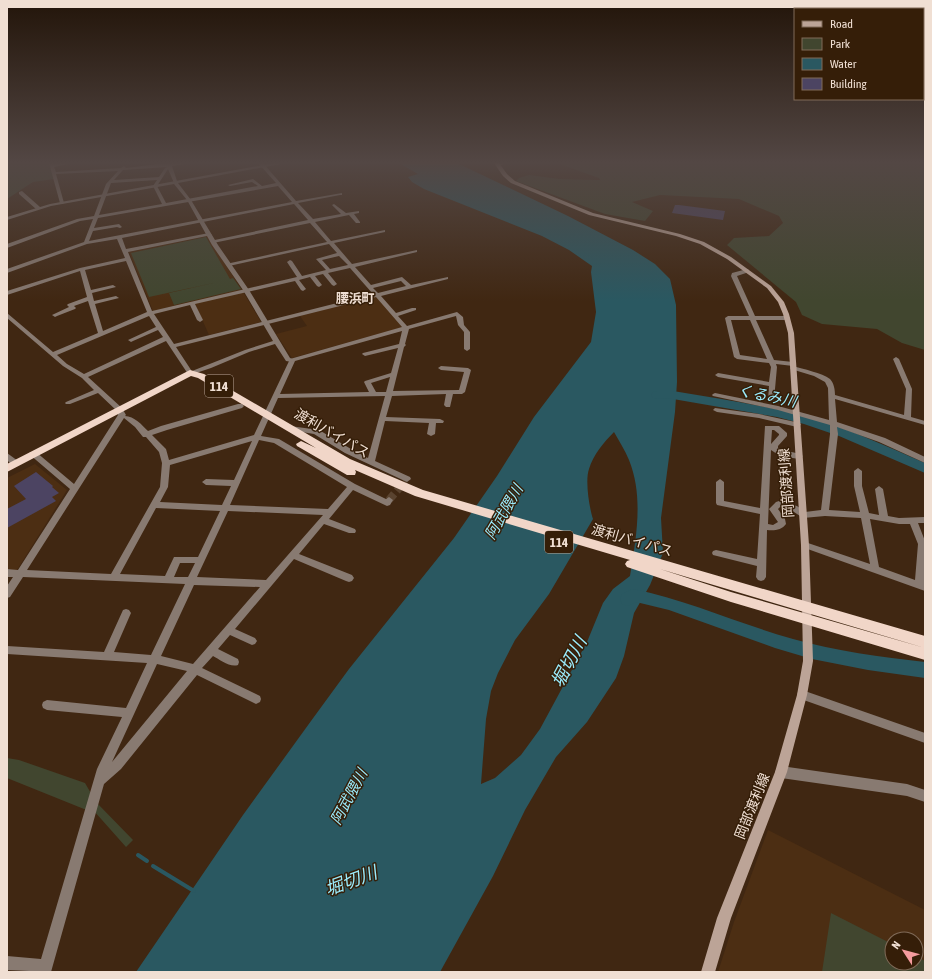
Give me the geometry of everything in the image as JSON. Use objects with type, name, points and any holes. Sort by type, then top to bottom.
[{"type":"highway","name":"渡利バイパス","points":[[195,376],[240,406],[290,428],[364,470],[428,500]]},
{"type":"highway","name":"渡利バイパス","points":[[195,376],[265,417],[319,455],[356,474],[404,495],[428,500],[808,613],[925,642]]},
{"type":"highway","name":"114","points":[[11,465],[36,456],[123,414],[195,376]]},
{"type":"highway","name":"114","points":[[7,474],[36,456]]},
{"type":"highway","name":"渡利バイパス","points":[[808,613],[925,654]]},
{"type":"main road","name":"岡部渡利線","points":[[575,209],[601,218],[656,230],[697,242],[729,258],[747,270],[775,294],[781,302],[791,333],[805,545],[808,613],[808,661],[802,695],[781,772],[724,918],[708,972]]},
{"type":"street","points":[[7,219],[36,209]]},
{"type":"street","points":[[86,243],[99,209]]},
{"type":"street","points":[[7,246],[67,223],[149,209]]},
{"type":"street","points":[[194,209],[213,242],[246,290],[288,360],[457,314],[460,318],[461,325],[467,332],[467,349]]},
{"type":"street","points":[[7,271],[86,243],[263,209]]},
{"type":"street","points":[[302,209],[406,328],[403,345],[388,394],[371,462]]},
{"type":"street","points":[[339,209],[358,222]]},
{"type":"street","points":[[213,242],[357,212]]},
{"type":"street","points":[[91,230],[119,225],[120,227]]},
{"type":"street","points":[[229,264],[383,230]]},
{"type":"street","points":[[124,251],[209,235]]},
{"type":"street","points":[[119,237],[150,313],[172,346],[195,376]]},
{"type":"street","points":[[74,240],[78,245]]},
{"type":"street","points":[[45,251],[51,255]]},
{"type":"street","points":[[53,354],[150,313],[415,251]]},
{"type":"street","points":[[334,284],[319,259],[341,254]]},
{"type":"street","points":[[7,293],[40,280],[93,266],[128,259]]},
{"type":"street","points":[[90,260],[93,266]]},
{"type":"street","points":[[290,262],[303,289]]},
{"type":"street","points":[[82,269],[101,334]]},
{"type":"street","points":[[747,270],[734,274],[734,276],[774,367],[771,400]]},
{"type":"street","points":[[311,275],[319,284]]},
{"type":"street","points":[[172,346],[446,278]]},
{"type":"street","points":[[370,287],[402,279],[410,287]]},
{"type":"street","points":[[55,315],[73,308],[70,305],[90,298],[113,287]]},
{"type":"street","points":[[90,298],[116,298]]},
{"type":"street","points":[[192,303],[200,320]]},
{"type":"street","points":[[395,314],[414,309]]},
{"type":"street","points":[[7,316],[16,322],[65,365],[84,377],[163,451],[166,463],[164,487],[114,576]]},
{"type":"street","points":[[787,318],[728,318],[737,357],[772,361],[793,366],[828,381],[832,396],[832,423],[834,434],[825,513]]},
{"type":"street","points":[[7,325],[16,322]]},
{"type":"street","points":[[131,340],[160,327]]},
{"type":"street","points":[[84,377],[167,338]]},
{"type":"street","points":[[195,376],[209,367],[247,350],[276,342]]},
{"type":"street","points":[[365,354],[403,345]]},
{"type":"street","points":[[896,359],[909,389],[907,418]]},
{"type":"street","points":[[7,963],[45,969],[99,781],[128,714],[225,508],[235,483],[292,360]]},
{"type":"street","points":[[195,376],[209,367]]},
{"type":"street","points":[[276,396],[462,392],[468,370],[441,368]]},
{"type":"street","points":[[374,394],[366,382],[394,374]]},
{"type":"street","points":[[718,375],[772,385]]},
{"type":"street","points":[[68,403],[99,390]]},
{"type":"street","points":[[448,405],[450,392]]},
{"type":"street","points":[[715,395],[797,412],[882,440],[925,460]]},
{"type":"street","points":[[832,396],[925,423]]},
{"type":"street","points":[[146,435],[164,428],[240,406]]},
{"type":"street","points":[[717,410],[760,416],[797,424]]},
{"type":"street","points":[[7,594],[123,414]]},
{"type":"street","points":[[382,418],[437,421],[431,434]]},
{"type":"street","points":[[290,428],[316,432],[371,462],[407,479]]},
{"type":"street","points":[[760,577],[768,428],[776,428],[783,433],[783,436],[774,445],[774,449],[783,454],[799,456]]},
{"type":"street","points":[[166,463],[256,437],[276,441],[352,486],[387,503],[389,500]]},
{"type":"street","points":[[7,456],[11,465]]},
{"type":"street","points":[[36,456],[74,488]]},
{"type":"street","points":[[858,471],[858,486],[875,569]]},
{"type":"street","points":[[206,482],[235,483]]},
{"type":"street","points":[[720,482],[720,503],[764,512]]},
{"type":"street","points":[[99,781],[117,765],[266,584],[352,486]]},
{"type":"street","points":[[879,489],[884,518]]},
{"type":"street","points":[[763,527],[774,528],[782,524],[773,509],[780,504],[794,508],[803,515],[825,513],[865,515],[899,521],[925,520]]},
{"type":"street","points":[[155,505],[330,512]]},
{"type":"street","points":[[323,520],[352,530]]},
{"type":"street","points":[[805,545],[922,586],[922,544],[913,520]]},
{"type":"street","points":[[716,553],[761,563]]},
{"type":"street","points":[[293,555],[348,578]]},
{"type":"street","points":[[168,579],[177,559],[200,560]]},
{"type":"street","points":[[7,573],[114,576],[266,584]]},
{"type":"street","points":[[107,656],[126,613]]},
{"type":"street","points":[[228,630],[252,641]]},
{"type":"street","points":[[7,650],[154,659],[195,669],[256,699]]},
{"type":"street","points":[[211,650],[234,662]]},
{"type":"street","points":[[802,695],[925,738]]},
{"type":"street","points":[[47,705],[128,714]]},
{"type":"street","points":[[781,772],[907,790],[925,796]]},
{"type":"shaded area","points":[[207,236],[261,322],[209,335],[194,301],[153,311],[129,252]]},
{"type":"shaded area","points":[[376,296],[403,327],[292,358],[276,334],[307,326],[300,316]]},
{"type":"shaded area","points":[[35,464],[67,490],[17,570],[7,569],[7,478]]},
{"type":"shaded area","points":[[768,830],[925,910],[925,972],[718,972],[734,922]]},
{"type":"green space","points":[[591,209],[648,209],[653,211],[645,221],[605,214]]},
{"type":"green space","points":[[762,209],[925,209],[925,350],[902,343],[877,329],[822,324],[802,315],[796,302],[727,245],[734,238],[769,236],[783,223],[779,216]]},
{"type":"green space","points":[[206,237],[230,279],[233,278],[241,289],[174,305],[169,293],[218,282],[149,297],[131,253]]},
{"type":"green space","points":[[7,758],[19,760],[85,783],[96,802],[133,840],[126,847],[94,811],[84,809],[7,778]]},
{"type":"green space","points":[[831,913],[884,940],[884,971],[924,971],[925,961],[925,972],[822,972]]},
{"type":"water","name":"阿武隈川","points":[[473,209],[553,209],[633,250],[655,264],[670,279],[676,305],[677,382],[675,412],[661,518],[663,553],[650,585],[634,613],[624,656],[616,678],[587,722],[556,757],[525,810],[493,876],[440,972],[136,972],[243,815],[349,669],[454,538],[497,476],[534,417],[591,342],[596,312],[591,272],[592,266],[569,250],[542,236]],"holes":[[[614,432],[624,449],[634,474],[637,503],[636,532],[630,576],[613,589],[603,603],[587,642],[540,729],[521,755],[495,778],[481,784],[486,719],[491,691],[498,673],[515,640],[549,594],[593,519],[590,508],[587,480],[593,459],[603,444]]]},
{"type":"building","points":[[674,209],[707,209],[725,211],[723,220],[672,213]]},
{"type":"building","points":[[36,472],[59,493],[52,497],[56,501],[7,528],[7,509],[26,499],[14,486]]},
{"type":"waterway","name":"くるみ川","points":[[657,395],[673,395],[778,413],[808,421],[844,433],[925,468]]},
{"type":"waterway","name":"堀切川","points":[[628,599],[633,595],[669,604],[793,647],[831,656],[925,670]]},
{"type":"waterway","points":[[138,855],[147,861]]},
{"type":"waterway","points":[[153,866],[194,891]]},
{"type":"tunnel","points":[[389,500],[405,481]]},
{"type":"district","name":"腰浜町","points":[[355,298]]}]
